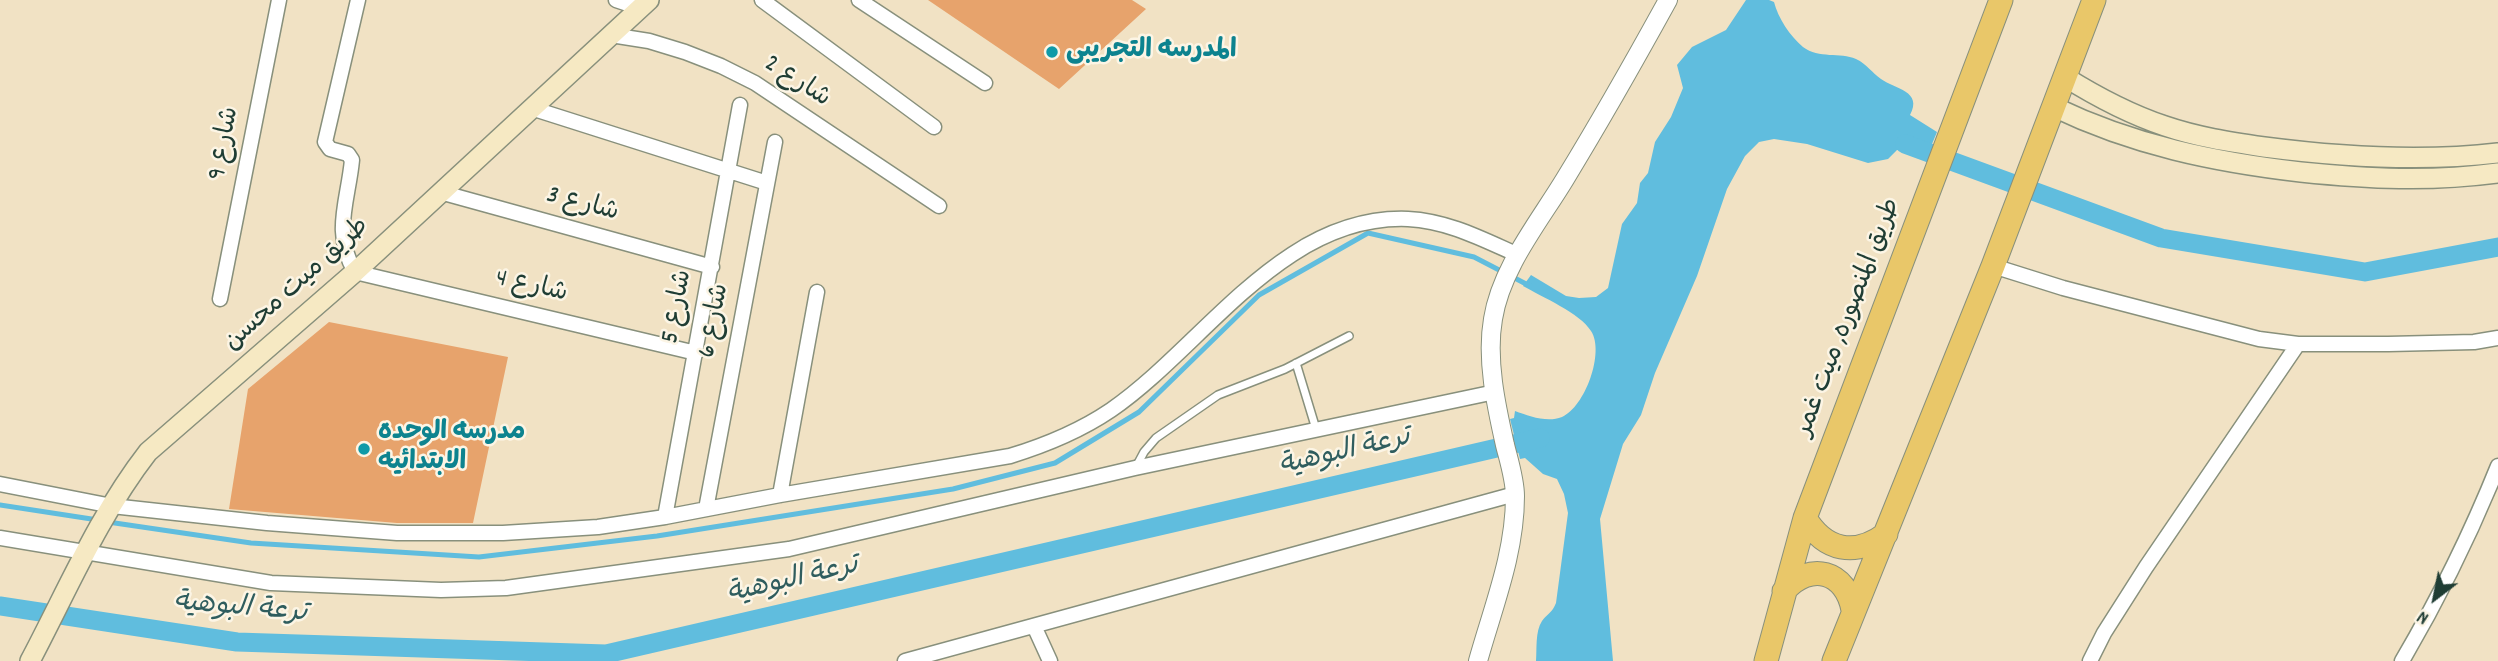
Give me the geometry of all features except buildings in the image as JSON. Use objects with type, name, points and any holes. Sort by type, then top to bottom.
[{"type":"highway","name":"طريق المنصوره, ميت غمر","points":[[1766,661],[1805,518],[2001,0]]},
{"type":"highway","points":[[1834,661],[1993,266],[2094,0]]},
{"type":"highway","points":[[1805,518],[1812,530],[1822,539],[1848,548],[1862,547],[1886,534]]},
{"type":"highway","points":[[1784,591],[1802,576],[1825,574],[1845,587],[1853,610]]},
{"type":"main road","name":"طريق ميت محسن","points":[[33,657],[85,553],[112,506],[148,453],[355,272],[644,4]]},
{"type":"main road","points":[[2065,77],[2101,99],[2133,114],[2199,136],[2281,149],[2354,155],[2437,157],[2498,153]]},
{"type":"main road","points":[[2050,116],[2092,125],[2161,148],[2238,163],[2365,179],[2438,179],[2498,173]]},
{"type":"street","name":"شارع 9","points":[[220,299],[279,0]]},
{"type":"street","points":[[355,272],[344,249],[341,224],[352,160],[348,154],[330,149],[326,142],[358,0]]},
{"type":"street","points":[[616,0],[644,4]]},
{"type":"street","points":[[762,0],[934,127]]},
{"type":"street","points":[[859,0],[985,83]]},
{"type":"street","points":[[1478,661],[1504,577],[1512,536],[1515,494],[1495,392],[1491,336],[1502,283],[1616,96],[1668,0]]},
{"type":"street","name":"شارع 2","points":[[611,35],[649,41],[732,71],[755,83],[939,206]]},
{"type":"street","name":"شارع 5","points":[[665,517],[740,105]]},
{"type":"street","points":[[531,107],[767,183]]},
{"type":"street","name":"شارع 6","points":[[706,509],[775,142]]},
{"type":"street","name":"شارع 3","points":[[440,192],[712,267]]},
{"type":"street","points":[[0,484],[112,506],[267,523],[397,533],[503,533],[598,527],[1010,456],[1046,446],[1120,403],[1287,257],[1348,227],[1382,220],[1409,219],[1440,223],[1464,231],[1515,260]]},
{"type":"street","points":[[1993,266],[2063,288],[2259,339],[2298,344],[2473,342],[2498,338]]},
{"type":"street","name":"شارع 4","points":[[355,272],[696,353]]},
{"type":"street","points":[[780,495],[817,292]]},
{"type":"street","points":[[2090,661],[2104,633],[2146,567],[2298,344]]},
{"type":"street","points":[[0,538],[271,583],[441,590],[506,588],[789,549],[1135,468],[1495,392]]},
{"type":"street","points":[[2403,661],[2456,563],[2497,470]]},
{"type":"street","points":[[905,661],[1515,494]]},
{"type":"street","points":[[1034,626],[1050,661]]},
{"type":"lane","points":[[1135,468],[1156,438],[1209,401],[1229,389],[1296,363],[1349,336]]},
{"type":"lane","points":[[1296,363],[1316,430]]},
{"type":"water","points":[[1746,0],[1774,2],[1789,32],[1809,51],[1856,59],[1881,79],[1906,92],[1913,101],[1910,115],[1937,132],[1927,156],[1897,150],[1888,159],[1868,163],[1807,144],[1774,139],[1759,142],[1745,156],[1727,189],[1697,276],[1655,373],[1641,415],[1623,444],[1600,519],[1613,661],[1536,661],[1540,625],[1556,603],[1568,513],[1557,479],[1543,474],[1525,458],[1520,459],[1510,419],[1514,418],[1515,411],[1538,418],[1556,419],[1570,411],[1585,391],[1596,352],[1595,340],[1586,324],[1523,286],[1531,275],[1566,296],[1596,297],[1608,288],[1622,224],[1637,203],[1640,183],[1648,173],[1655,142],[1671,117],[1683,88],[1677,65],[1692,47],[1726,30]]},
{"type":"waterway","points":[[1905,144],[2161,238],[2365,272],[2498,247]]},
{"type":"waterway","points":[[108,522],[251,543],[479,557],[657,536],[953,489],[1055,463],[1139,412],[1259,295],[1368,233],[1474,257],[1530,286]]},
{"type":"waterway","name":"ترعة البوهية","points":[[0,606],[237,642],[606,654],[1540,438]]},
{"type":"waterway","points":[[0,505],[98,520]]},
{"type":"place","name":"المدرسه التجريبى","points":[[1052,52]]},
{"type":"place","name":"مدرسه الوحده الابتدائيه","points":[[364,449]]}]
